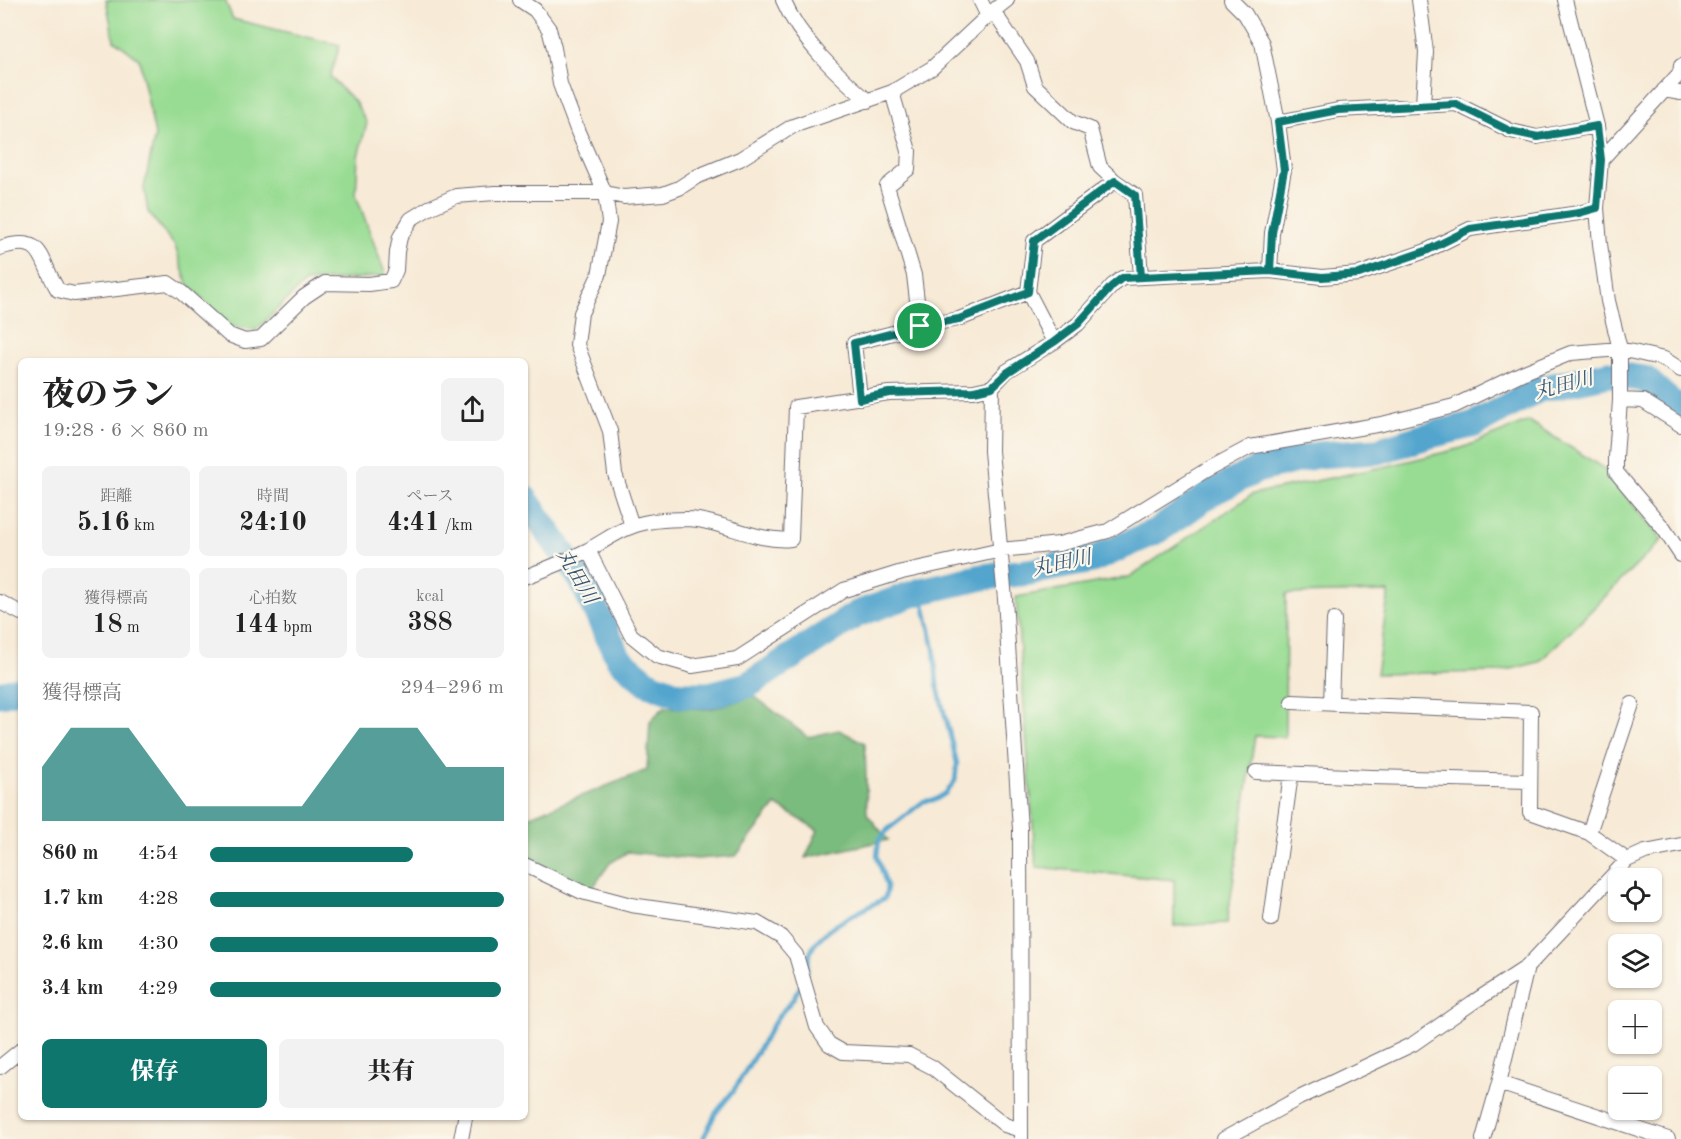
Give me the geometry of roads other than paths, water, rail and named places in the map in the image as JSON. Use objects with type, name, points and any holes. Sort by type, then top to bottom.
[{"type":"street","points":[[520,0],[535,10],[549,29],[560,84],[604,193],[609,222],[599,275],[581,313],[577,345],[610,431],[615,474],[632,526]]},
{"type":"street","points":[[783,0],[790,17],[834,71],[868,101]]},
{"type":"street","points":[[980,0],[1027,61],[1035,86],[1073,122],[1090,129],[1100,167],[1135,195],[1141,277]]},
{"type":"street","points":[[0,248],[16,243],[32,244],[42,255],[58,290],[74,294],[168,283],[229,335],[245,341],[261,339],[304,297],[325,283],[369,284],[391,281],[396,270],[400,237],[411,219],[429,208],[456,196],[495,193],[604,193],[624,197],[663,194],[679,188],[696,177],[740,159],[793,126],[892,92],[932,68],[1007,0]]},
{"type":"street","points":[[1231,0],[1245,14],[1262,43],[1278,122],[1284,170],[1272,233],[1270,271]]},
{"type":"street","points":[[1419,0],[1426,52],[1423,105]]},
{"type":"street","points":[[1565,0],[1597,126],[1601,160],[1597,208],[1600,244],[1608,301],[1620,349],[1616,472],[1664,529],[1681,555]]},
{"type":"street","points":[[1601,160],[1680,73],[1681,66]]},
{"type":"street","points":[[1664,90],[1681,93]]},
{"type":"street","points":[[892,92],[909,151],[908,169],[887,186],[914,275],[920,326]]},
{"type":"street","points":[[1278,122],[1338,110],[1456,104],[1510,131],[1538,137],[1597,126]]},
{"type":"street","points":[[1054,342],[1028,292],[1034,241],[1115,181]]},
{"type":"street","points":[[528,576],[588,550],[632,526],[665,520],[689,519],[778,541],[790,539],[796,407],[889,393],[974,391],[992,387],[1008,372],[1078,324],[1122,278],[1270,271],[1322,277],[1359,274],[1426,251],[1470,229],[1579,213],[1597,208]]},
{"type":"street","points":[[860,399],[854,343],[920,326],[959,319],[1028,292]]},
{"type":"street","points":[[588,550],[631,635],[657,656],[692,666],[737,659],[844,590],[902,572],[1001,550],[1059,544],[1108,531],[1205,471],[1250,447],[1382,424],[1454,406],[1522,372],[1571,353],[1620,349],[1664,359],[1681,370]]},
{"type":"street","points":[[992,387],[991,451],[1005,599],[1020,829],[1021,1135]]},
{"type":"street","points":[[1620,400],[1643,401],[1681,425]]},
{"type":"street","points":[[0,602],[18,611]]},
{"type":"street","points":[[1331,704],[1335,620]]},
{"type":"street","points":[[1292,702],[1531,712],[1530,812],[1589,833],[1627,860]]},
{"type":"street","points":[[1589,833],[1632,705]]},
{"type":"street","points":[[1256,772],[1530,781]]},
{"type":"street","points":[[1271,919],[1291,774]]},
{"type":"street","points":[[1224,1139],[1299,1098],[1413,1044],[1527,967],[1627,860],[1645,852],[1681,845]]},
{"type":"street","points":[[528,866],[582,892],[631,905],[757,923],[781,937],[796,956],[817,1027],[829,1044],[843,1052],[909,1055],[932,1066],[1005,1125],[1021,1135]]},
{"type":"street","points":[[1483,1139],[1527,967]]},
{"type":"street","points":[[0,1068],[18,1053]]},
{"type":"street","points":[[1499,1083],[1668,1139]]},
{"type":"street","points":[[461,1139],[465,1120]]},
{"type":"waterway","name":"丸田川","points":[[528,503],[581,579],[619,659],[648,683],[679,695],[709,695],[748,685],[857,614],[921,591],[983,577],[1029,572],[1092,560],[1159,530],[1213,492],[1257,470],[1317,455],[1378,451],[1475,424],[1539,389],[1609,374],[1645,379],[1669,401],[1681,408]]},
{"type":"waterway","points":[[806,974],[811,951],[823,935],[843,920],[885,898],[887,887],[877,856],[879,840],[887,830],[924,801],[935,800],[946,793],[955,781],[957,763],[937,684],[934,648],[921,591]]},
{"type":"waterway","name":"丸田川","points":[[0,694],[18,690]]},
{"type":"waterway","points":[[703,1139],[715,1114],[734,1090],[777,1018],[801,985]]}]
